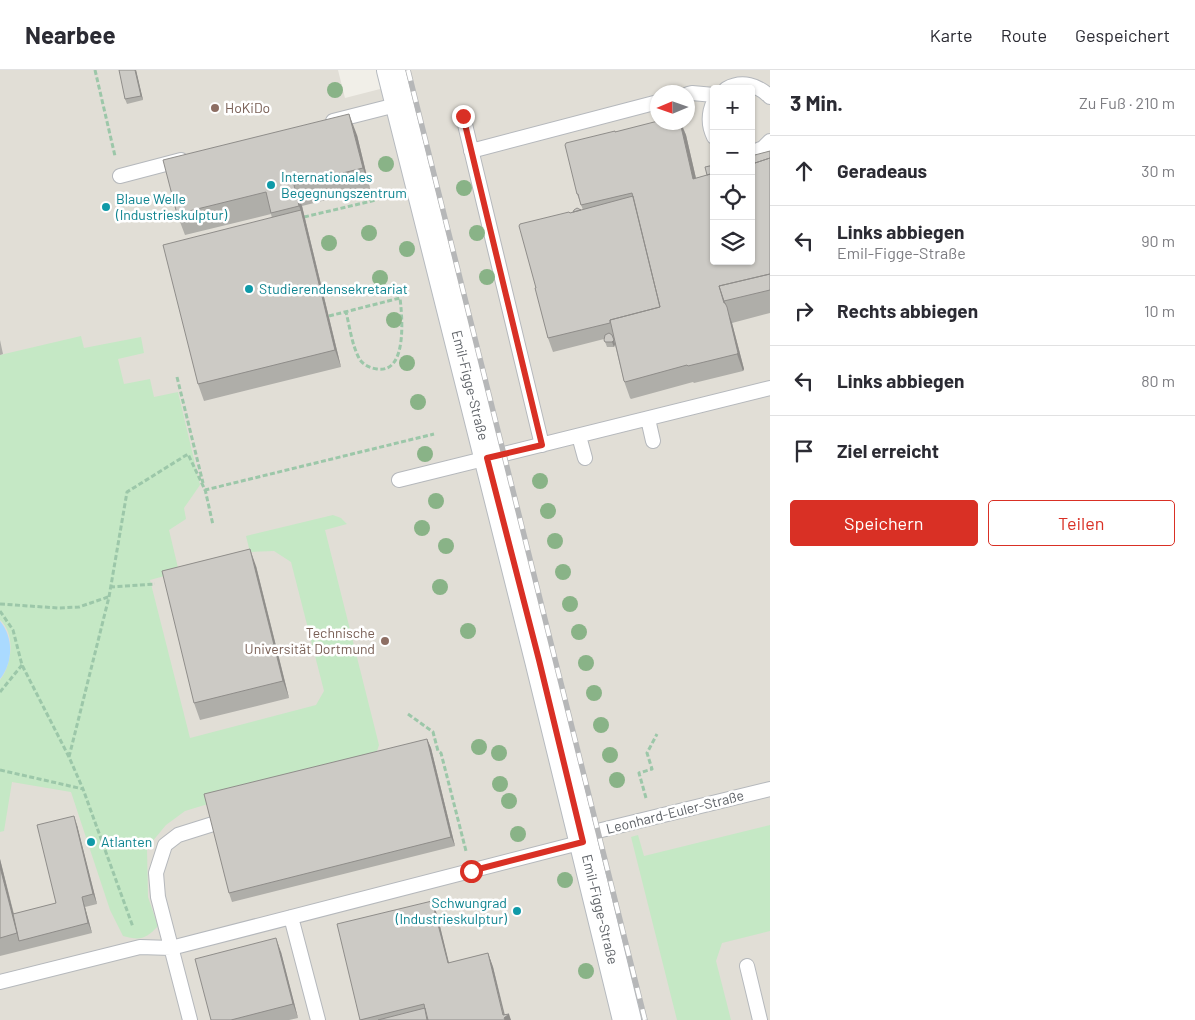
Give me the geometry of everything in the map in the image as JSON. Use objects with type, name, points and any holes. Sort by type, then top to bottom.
[{"type":"street","name":"Emil-Figge-Straße","points":[[391,70],[627,1020]]},
{"type":"lane","points":[[755,86],[770,96]]},
{"type":"lane","points":[[695,93],[710,95]]},
{"type":"lane","points":[[318,125],[400,104]]},
{"type":"lane","points":[[471,151],[650,104]]},
{"type":"lane","points":[[463,116],[542,445]]},
{"type":"lane","points":[[755,151],[763,148],[770,141]]},
{"type":"lane","points":[[120,176],[195,156]]},
{"type":"lane","points":[[399,480],[770,388]]},
{"type":"lane","points":[[648,419],[653,441]]},
{"type":"lane","points":[[579,436],[585,458]]},
{"type":"lane","name":"Leonhard-Euler-Straße","points":[[0,982],[140,947],[171,948],[471,871],[582,839],[770,789]]},
{"type":"lane","points":[[190,1020],[158,897],[156,873],[158,861],[165,845],[178,835],[213,824]]},
{"type":"lane","points":[[291,917],[318,1020]]},
{"type":"lane","points":[[747,966],[760,1020]]},
{"type":"path","points":[[95,70],[120,176]]},
{"type":"path","points":[[304,217],[376,200]]},
{"type":"path","points":[[329,316],[400,298],[402,337],[398,353],[390,366],[379,370],[369,367],[362,362],[354,348],[346,312]]},
{"type":"path","points":[[177,376],[213,524]]},
{"type":"path","points":[[205,490],[434,434]]},
{"type":"path","points":[[69,757],[109,597],[127,492],[188,454],[205,490]]},
{"type":"path","points":[[110,587],[155,584]]},
{"type":"path","points":[[0,604],[58,608],[79,607],[109,597]]},
{"type":"path","points":[[0,611],[13,630],[22,665],[69,757],[83,789],[140,947]]},
{"type":"path","points":[[0,692],[22,665]]},
{"type":"path","points":[[408,714],[433,732],[438,751],[441,753],[471,871]]},
{"type":"path","points":[[644,791],[639,773],[652,769],[647,753],[657,734]]},
{"type":"path","points":[[0,770],[83,789]]},
{"type":"shaded area","name":"Technische Universität Dortmund","points":[[0,70],[338,70],[345,98],[384,88],[380,70],[770,70],[770,1020],[0,1020]]},
{"type":"green space","points":[[81,336],[84,348],[141,337],[144,353],[118,359],[124,384],[150,379],[154,397],[178,392],[200,485],[184,508],[186,519],[169,530],[179,572],[150,580],[190,738],[316,705],[324,691],[291,562],[274,551],[250,552],[246,536],[333,515],[341,518],[347,524],[325,530],[379,745],[373,763],[208,804],[185,811],[166,825],[147,848],[148,897],[158,926],[150,934],[142,938],[123,936],[110,910],[71,792],[12,782],[4,831],[0,832],[0,680],[7,666],[10,641],[5,626],[0,620],[0,355]]},
{"type":"green space","points":[[770,825],[770,931],[722,943],[716,961],[731,1020],[677,1020],[631,837],[638,835],[644,856]]},
{"type":"water","points":[[0,621],[8,635],[10,650],[7,666],[0,679]]},
{"type":"building","points":[[119,70],[135,70],[141,96],[125,99]]},
{"type":"building","name":"Internationales Begegnungszentrum","points":[[349,114],[363,168],[294,185],[299,206],[271,213],[266,192],[177,214],[163,160]]},
{"type":"building","points":[[650,123],[650,130],[682,130],[693,179],[710,174],[710,265],[755,265],[755,163],[770,158],[770,274],[719,286],[727,307],[737,354],[624,381],[610,320],[660,307],[632,193],[581,205],[565,145],[566,143]]},
{"type":"building","points":[[770,151],[770,158],[755,163],[755,155]]},
{"type":"building","points":[[710,166],[710,174],[707,175],[705,167]]},
{"type":"building","points":[[633,196],[660,307],[610,320],[610,323],[548,338],[520,224]]},
{"type":"building","name":"Studierendensekretariat","points":[[301,210],[335,350],[198,384],[163,245]]},
{"type":"building","points":[[770,274],[770,290],[724,301],[719,286]]},
{"type":"building","points":[[609,333],[614,340],[612,342],[605,342],[605,335]]},
{"type":"building","points":[[250,549],[283,681],[194,703],[162,571]]},
{"type":"building","points":[[427,739],[451,837],[229,893],[204,794]]},
{"type":"building","points":[[74,816],[93,894],[82,897],[88,923],[19,941],[13,914],[56,903],[37,825]]},
{"type":"building","points":[[0,867],[17,933],[0,938]]},
{"type":"building","points":[[432,901],[448,963],[488,953],[503,1015],[509,1014],[504,1018],[505,1020],[427,1020],[424,1004],[360,1020],[337,924]]},
{"type":"building","points":[[276,938],[293,1004],[231,1020],[211,1020],[195,959]]},
{"type":"building","points":[[425,1008],[428,1020],[378,1020]]},
{"type":"railway","points":[[408,70],[645,1020]]},
{"type":"place","name":"HoKiDo","points":[[215,108]]},
{"type":"place","name":"Internationales Begegnungszentrum","points":[[271,185]]},
{"type":"place","name":"Blaue Welle (Industrieskulptur)","points":[[106,207]]},
{"type":"place","name":"Studierendensekretariat","points":[[249,289]]},
{"type":"place","name":"Technische Universität Dortmund","points":[[385,641]]},
{"type":"place","name":"Atlanten","points":[[91,842]]},
{"type":"place","name":"Schwungrad (Industrieskulptur)","points":[[517,911]]},
{"type":"route","points":[[463,116],[542,445],[487,458],[583,842],[471,871]]}]
